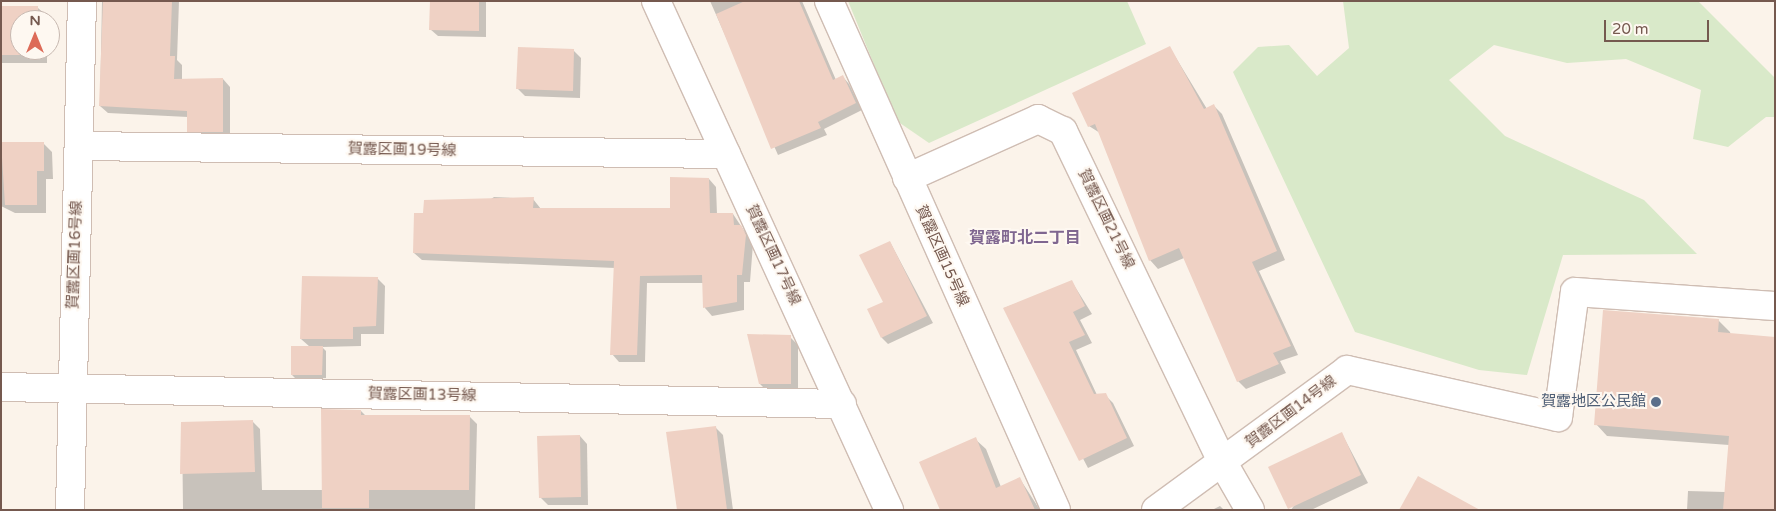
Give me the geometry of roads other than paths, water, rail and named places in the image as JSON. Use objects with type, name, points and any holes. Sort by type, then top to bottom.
[{"type":"street","name":"賀露区画16号線","points":[[70,510],[82,1]]},
{"type":"street","name":"賀露区画17号線","points":[[656,1],[889,510]]},
{"type":"street","name":"賀露区画15号線","points":[[829,1],[1056,510]]},
{"type":"street","name":"賀露区画21号線","points":[[907,178],[1038,119],[1063,130],[1223,463],[1250,510]]},
{"type":"street","name":"賀露区画19号線","points":[[79,146],[726,154]]},
{"type":"street","name":"賀露区画14号線","points":[[1156,510],[1223,463],[1347,370],[1558,417],[1575,292],[1775,306]]},
{"type":"street","name":"賀露区画13号線","points":[[1,387],[842,404]]},
{"type":"place","name":"賀露地区公民館","points":[[1656,402]]},
{"type":"district","name":"賀露町北二丁目","points":[[1025,238]]}]
